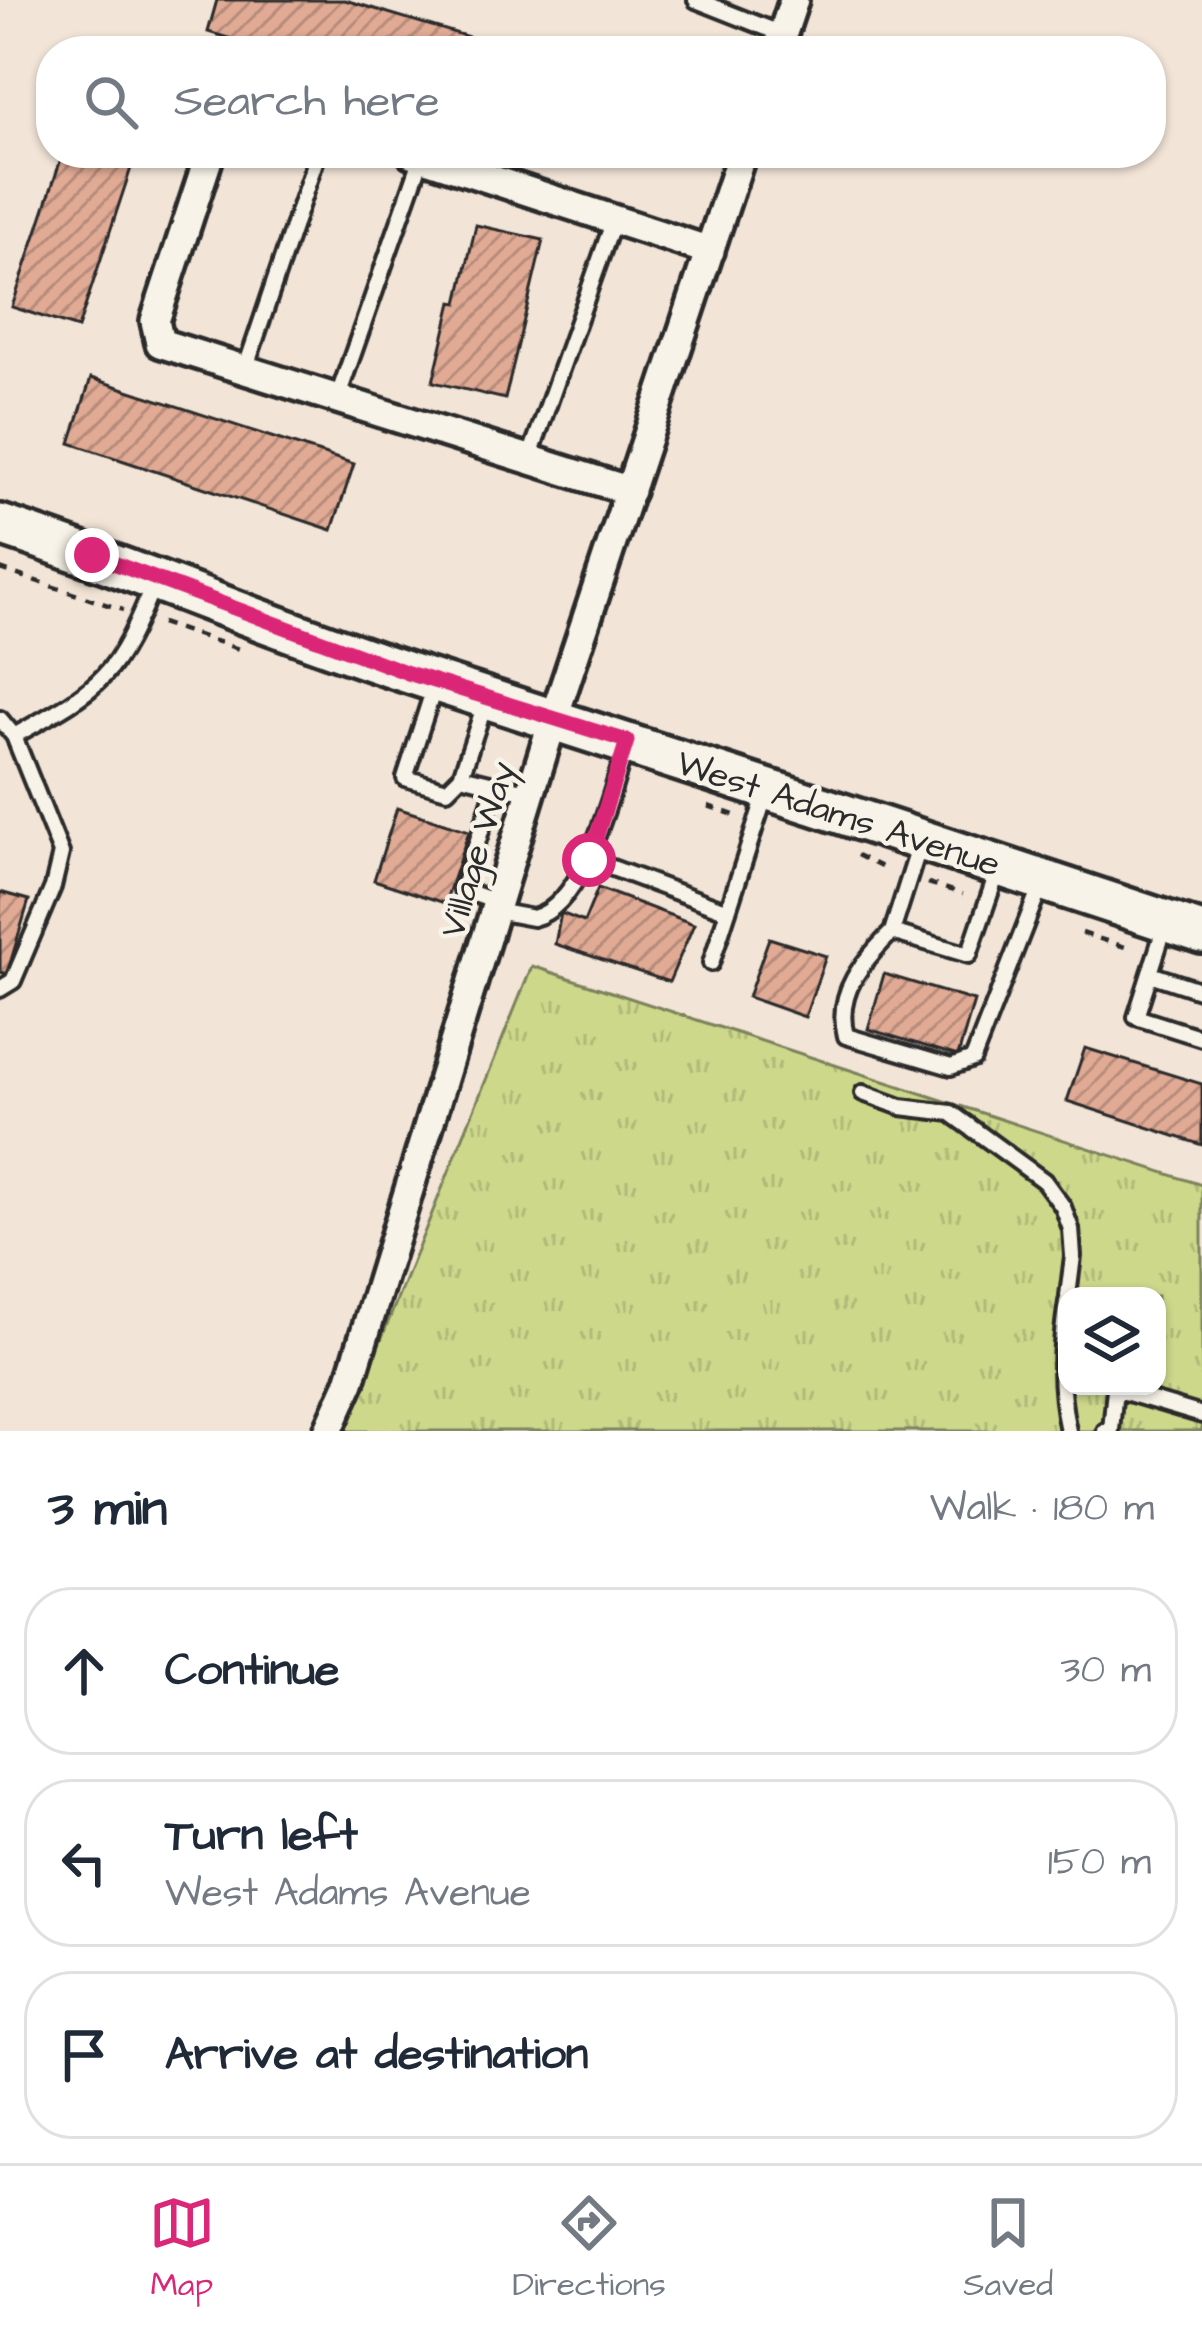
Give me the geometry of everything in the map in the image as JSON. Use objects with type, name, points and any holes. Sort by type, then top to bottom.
[{"type":"main road","name":"West Adams Avenue","points":[[0,525],[436,680],[1185,927]]},
{"type":"street","points":[[782,36],[794,0]]},
{"type":"street","points":[[205,168],[155,321],[160,343],[630,491]]},
{"type":"street","points":[[456,168],[710,251]]},
{"type":"street","name":"Village Way","points":[[328,1431],[350,1382],[554,717],[737,168]]},
{"type":"lane","points":[[696,0],[768,36]]},
{"type":"lane","points":[[245,370],[313,168]]},
{"type":"lane","points":[[338,399],[413,168]]},
{"type":"lane","points":[[529,459],[614,220]]},
{"type":"lane","points":[[14,736],[88,694],[112,672],[155,579]]},
{"type":"lane","points":[[436,680],[405,778],[447,790],[461,776],[487,697]]},
{"type":"lane","points":[[0,719],[14,736],[61,853],[53,887],[13,981],[0,989]]},
{"type":"lane","points":[[496,784],[462,890],[533,918],[543,916],[589,860],[627,741]]},
{"type":"lane","points":[[461,776],[531,793]]},
{"type":"lane","points":[[711,963],[767,788]]},
{"type":"lane","points":[[922,839],[892,932],[857,966],[841,1020],[846,1036],[951,1066],[974,1059],[1043,880]]},
{"type":"lane","points":[[589,860],[728,910]]},
{"type":"lane","points":[[892,932],[969,955],[1000,865]]},
{"type":"lane","points":[[1185,927],[1150,974],[1136,1017],[1202,1038]]},
{"type":"lane","points":[[1150,974],[1202,991]]},
{"type":"lane","points":[[863,1093],[901,1107],[951,1113],[1044,1181],[1071,1229],[1069,1287]]},
{"type":"lane","points":[[1105,1431],[1111,1430],[1115,1389],[1202,1414]]},
{"type":"lane","points":[[1060,1395],[1068,1431]]},
{"type":"path","points":[[0,569],[123,610]]},
{"type":"path","points":[[853,854],[894,873]]},
{"type":"path","points":[[922,881],[963,894]]},
{"type":"path","points":[[1082,933],[1128,948]]},
{"type":"green space","points":[[532,966],[1202,1185],[1202,1431],[344,1431]]},
{"type":"building","points":[[217,0],[345,0],[466,36],[221,36],[208,32]]},
{"type":"building","points":[[58,168],[131,168],[78,328],[12,307]]},
{"type":"building","points":[[476,225],[543,240],[505,399],[433,382]]},
{"type":"building","points":[[91,378],[354,464],[332,530],[70,443]]},
{"type":"building","points":[[397,808],[469,831],[445,903],[374,880]]},
{"type":"building","points":[[598,888],[694,924],[669,982],[555,944],[561,913],[584,922]]},
{"type":"building","points":[[0,892],[29,900],[7,974],[0,972]]},
{"type":"building","points":[[769,938],[826,956],[805,1017],[748,997]]},
{"type":"building","points":[[884,974],[974,1001],[958,1056],[868,1029]]},
{"type":"building","points":[[1085,1048],[1202,1084],[1202,1145],[1067,1101]]},
{"type":"route","points":[[92,555],[408,673],[627,741],[589,860]]}]
